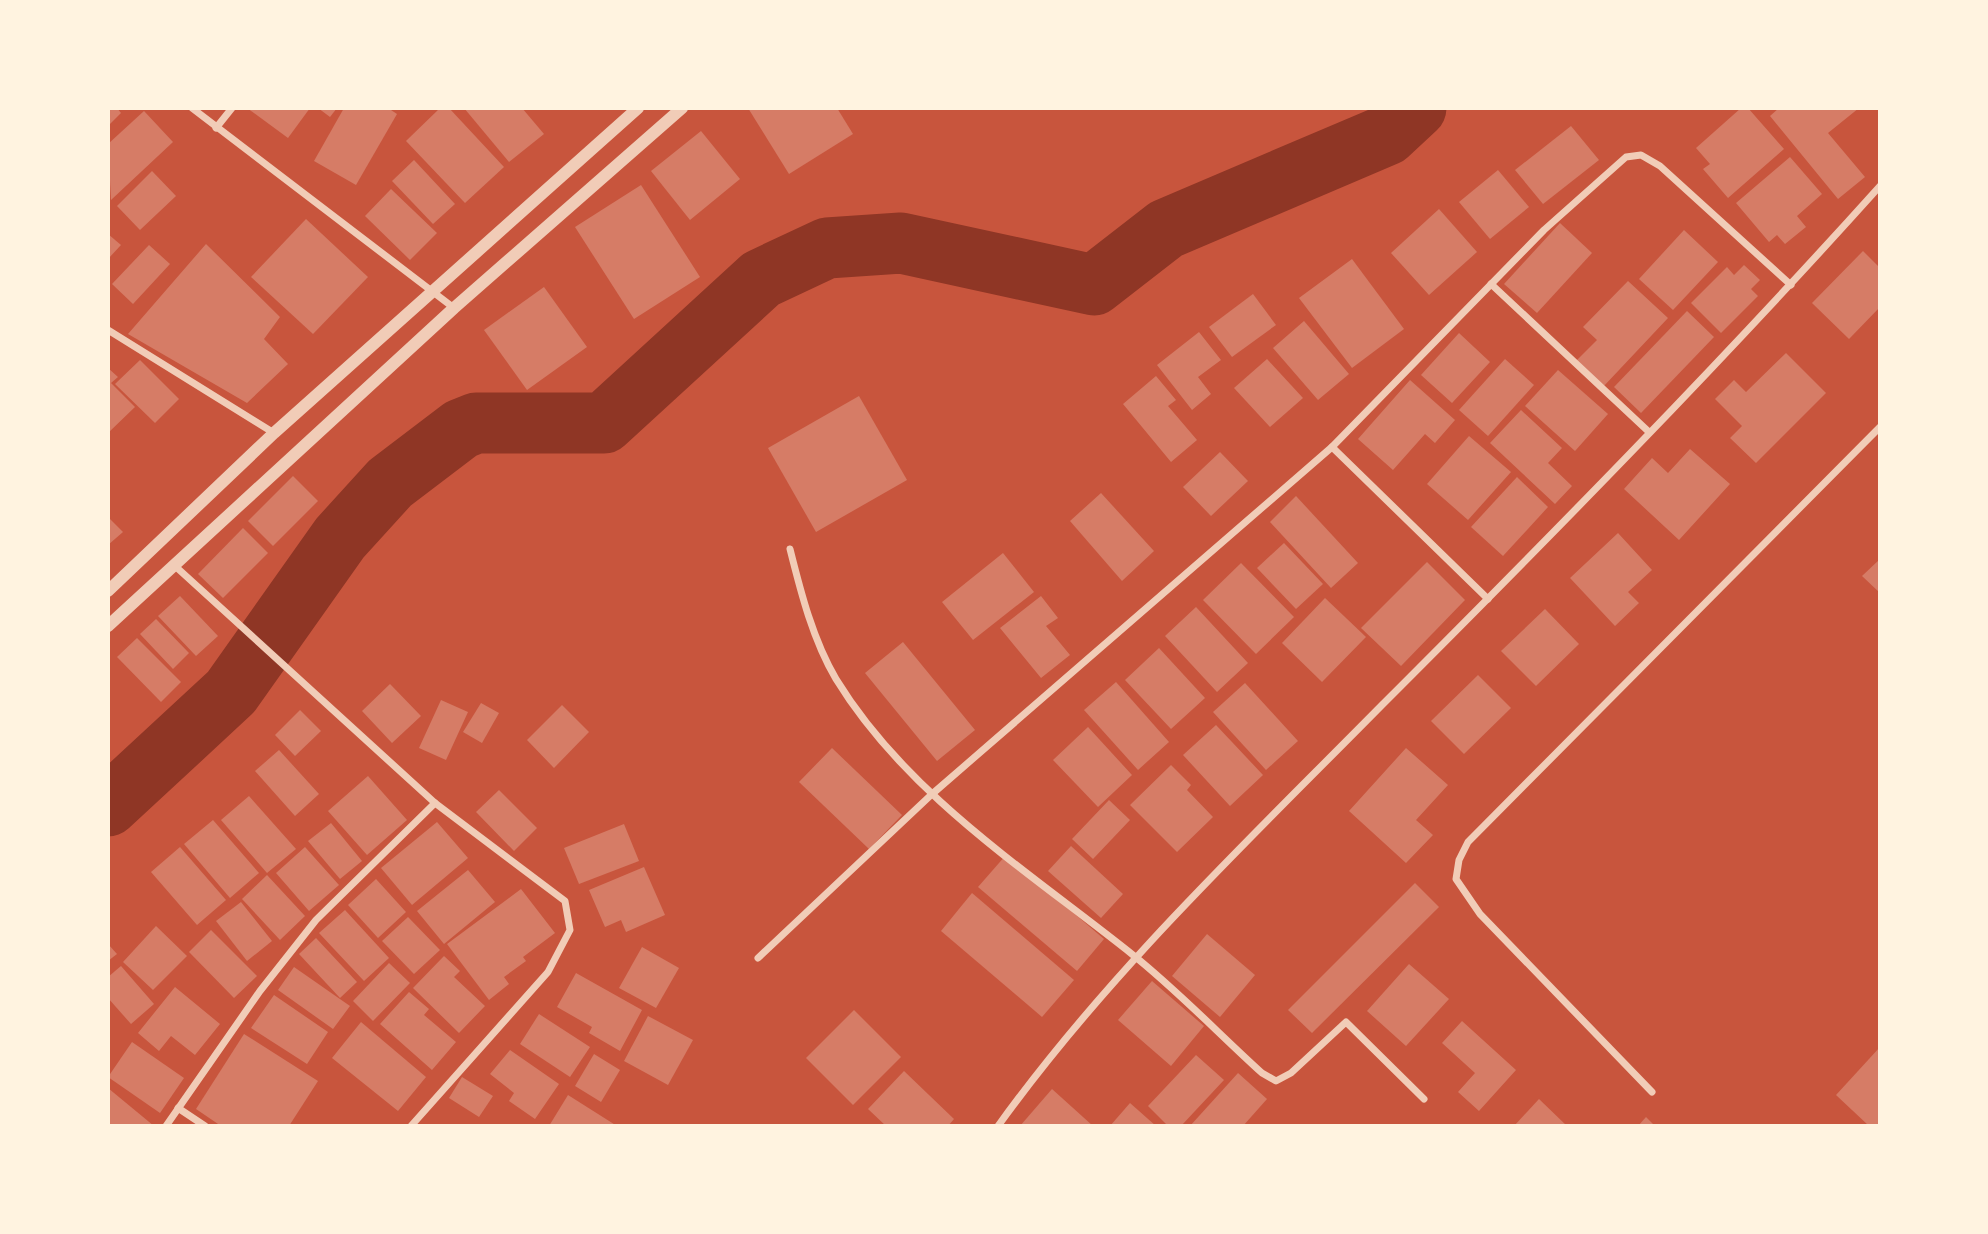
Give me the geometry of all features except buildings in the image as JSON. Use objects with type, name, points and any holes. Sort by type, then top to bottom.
[{"type":"street","points":[[192,108],[454,308]]},
{"type":"street","points":[[216,128],[232,108]]},
{"type":"street","points":[[108,591],[274,433],[431,290],[638,108]]},
{"type":"street","points":[[108,626],[454,308],[681,108]]},
{"type":"street","points":[[758,958],[931,795],[1332,447],[1491,284],[1614,165],[1634,154],[1650,159],[1791,285]]},
{"type":"street","points":[[998,1125],[1169,920],[1488,599],[1791,285],[1880,186]]},
{"type":"street","points":[[1491,284],[1649,432]]},
{"type":"street","points":[[108,330],[274,433]]},
{"type":"street","points":[[1652,1093],[1480,914],[1457,879],[1459,860],[1468,842],[1880,427]]},
{"type":"street","points":[[1332,447],[1488,599]]},
{"type":"street","points":[[790,550],[805,608],[835,677],[869,729],[931,795],[1136,958],[1262,1073],[1276,1081],[1292,1073],[1346,1022],[1424,1099]]},
{"type":"street","points":[[175,566],[435,803],[565,901],[570,930],[539,984],[411,1125]]},
{"type":"street","points":[[166,1125],[260,991],[316,920],[435,803]]},
{"type":"street","points":[[178,1108],[205,1125]]},
{"type":"waterway","points":[[108,806],[231,692],[340,538],[390,483],[461,429],[476,423],[604,423],[761,279],[827,248],[901,243],[1094,285],[1166,229],[1387,135],[1416,108]]}]
